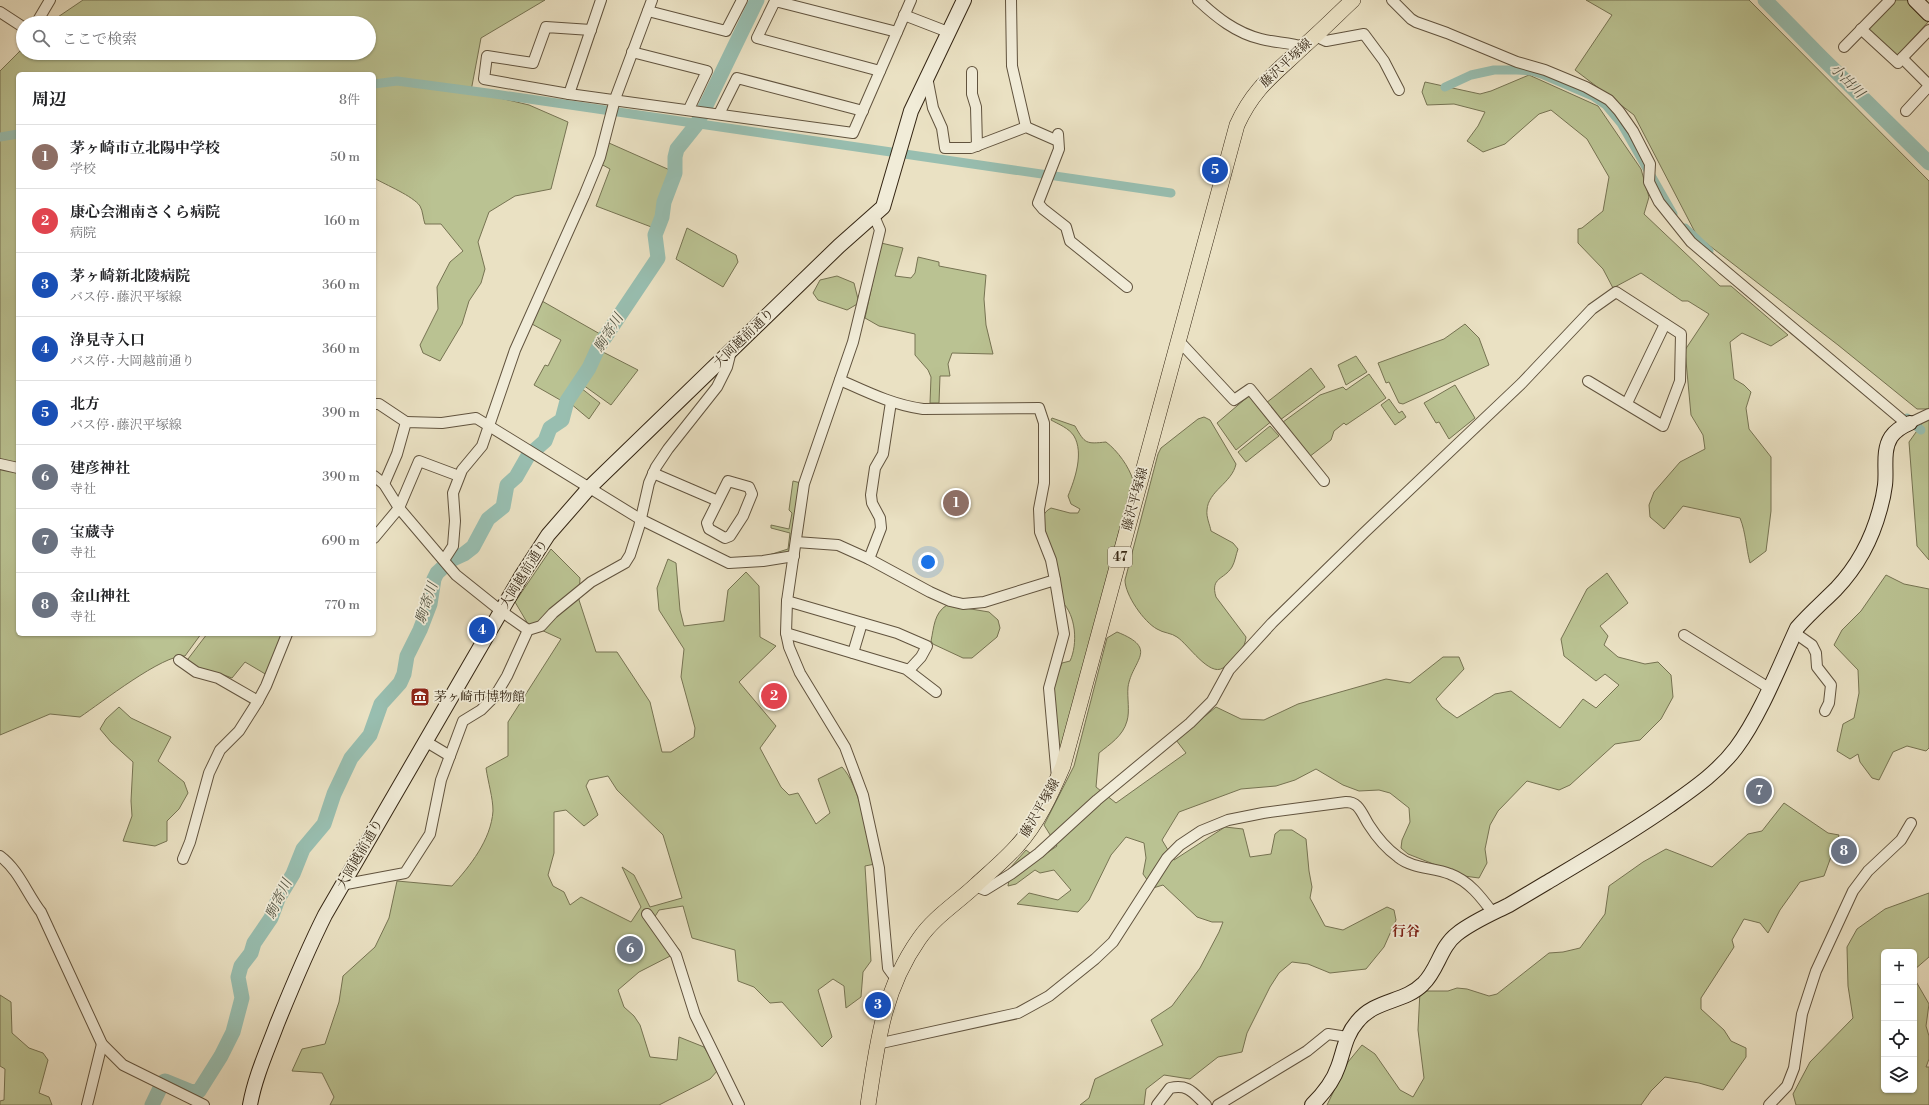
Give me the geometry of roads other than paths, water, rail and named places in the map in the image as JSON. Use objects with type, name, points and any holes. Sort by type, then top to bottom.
[{"type":"main road","name":"藤沢平塚線","points":[[868,1105],[877,1044],[884,1013],[896,979],[919,938],[936,918],[975,886],[1018,845],[1038,816],[1063,766],[1237,125],[1245,107],[1255,92],[1353,0]]},
{"type":"street","points":[[41,16],[50,0]]},
{"type":"street","points":[[569,94],[601,0]]},
{"type":"street","points":[[446,562],[453,546],[455,521],[453,493],[459,476],[462,470],[482,446],[515,350],[594,170],[615,100],[652,0]]},
{"type":"street","points":[[648,11],[726,31],[742,0]]},
{"type":"street","points":[[591,30],[546,27],[533,63],[487,56],[484,80],[569,94],[853,133],[911,0]]},
{"type":"street","name":"大岡越前通り","points":[[250,1105],[258,1072],[307,951],[341,885],[522,575],[548,535],[589,488],[839,246],[874,216],[885,204],[911,111],[964,0]]},
{"type":"street","points":[[1011,0],[1012,66],[1026,127]]},
{"type":"street","points":[[1198,0],[1224,23],[1235,28],[1260,39],[1293,43],[1304,47]]},
{"type":"street","points":[[1392,0],[1410,19],[1416,22],[1447,32],[1517,62],[1545,70],[1586,87],[1604,97],[1619,111],[1633,131],[1650,164],[1649,182],[1659,202],[1691,242],[1910,422]]},
{"type":"street","points":[[1844,47],[1890,0]]},
{"type":"street","points":[[1915,0],[1929,14]]},
{"type":"street","points":[[880,71],[757,38],[775,1],[897,32]]},
{"type":"street","points":[[0,12],[16,22]]},
{"type":"street","points":[[904,15],[948,32]]},
{"type":"street","points":[[1862,29],[1898,63],[1929,30]]},
{"type":"street","points":[[1315,36],[1326,41],[1364,34],[1384,60],[1399,90]]},
{"type":"street","points":[[632,52],[708,71],[693,110]]},
{"type":"street","points":[[1902,58],[1929,86],[1906,111]]},
{"type":"street","points":[[972,72],[972,94],[976,107],[977,146]]},
{"type":"street","points":[[927,77],[933,108],[942,128],[945,148],[971,148],[1026,127],[1058,137],[1059,149],[1038,204],[1066,227],[1070,241],[1127,287]]},
{"type":"street","points":[[715,114],[737,78],[863,111]]},
{"type":"street","points":[[874,216],[880,230],[859,321],[804,484],[787,600],[786,633],[789,647],[800,673],[845,747],[863,795],[880,868],[888,968],[896,979]]},
{"type":"street","points":[[975,886],[985,890],[1028,862],[1070,826],[1097,800],[1190,723],[1212,701],[1229,670],[1272,623],[1365,532],[1522,383],[1592,309],[1616,292],[1680,334],[1680,381],[1663,426],[1627,403],[1588,381]]},
{"type":"street","points":[[1627,403],[1665,324]]},
{"type":"street","points":[[1179,340],[1234,400],[1250,389],[1324,481]]},
{"type":"street","points":[[341,885],[405,874],[430,834],[441,780],[463,721],[481,710],[495,696],[507,676],[528,630],[541,626],[553,613],[591,582],[624,563],[630,555],[653,473],[668,449],[717,388],[727,366],[732,349]]},
{"type":"street","points":[[840,380],[891,402],[923,409],[1039,408],[1044,423],[1044,483],[1039,508],[1040,532],[1051,560],[1064,634],[1048,688],[1057,780]]},
{"type":"street","points":[[869,559],[881,528],[880,518],[872,503],[872,495],[875,468],[883,454],[891,402]]},
{"type":"street","points":[[376,404],[379,404],[406,422],[442,423],[476,418],[489,424],[531,452],[640,519],[729,563],[763,561],[794,556]]},
{"type":"street","points":[[1312,1105],[1332,1081],[1338,1067],[1346,1037],[1357,1022],[1368,1011],[1379,1005],[1410,994],[1424,984],[1446,944],[1455,935],[1624,837],[1696,786],[1718,768],[1736,748],[1753,720],[1795,633],[1807,616],[1836,589],[1862,554],[1872,533],[1880,509],[1885,485],[1886,448],[1890,438],[1895,432],[1910,422],[1929,414]]},
{"type":"street","points":[[384,484],[397,454],[406,422]]},
{"type":"street","points":[[376,536],[399,508],[419,462],[459,476]]},
{"type":"street","points":[[0,464],[16,468]]},
{"type":"street","points":[[653,473],[718,501]]},
{"type":"street","points":[[376,478],[384,484],[399,508],[468,586],[528,630]]},
{"type":"street","points":[[728,481],[749,487],[752,494],[743,516],[730,536],[725,538],[708,529],[707,523],[718,501],[728,481]]},
{"type":"street","points":[[796,542],[838,545],[869,559],[930,592],[950,601],[963,604],[984,602],[1055,580]]},
{"type":"street","points":[[787,600],[897,633],[927,646],[922,657],[909,670]]},
{"type":"street","points":[[853,653],[862,623]]},
{"type":"street","points":[[786,633],[909,670],[936,692]]},
{"type":"street","points":[[1795,633],[1812,645],[1816,653],[1817,667],[1831,685],[1829,703],[1825,711]]},
{"type":"street","points":[[1684,635],[1769,688]]},
{"type":"street","points":[[183,859],[190,842],[209,773],[220,750],[239,731],[258,702],[286,636]]},
{"type":"street","points":[[179,660],[196,672],[218,678],[258,702]]},
{"type":"street","points":[[425,741],[450,756]]},
{"type":"street","points":[[877,1044],[1018,1014],[1050,996],[1084,969],[1113,942],[1153,878],[1175,849],[1201,831],[1235,819],[1263,813],[1346,802],[1353,803],[1358,807],[1369,826],[1398,857],[1413,865],[1450,874],[1461,879],[1479,895],[1493,913]]},
{"type":"street","points":[[1769,1105],[1787,1086],[1794,1068],[1802,1014],[1816,971],[1853,891],[1868,871],[1901,840],[1911,823]]},
{"type":"street","points":[[0,856],[19,876],[31,899],[41,912],[102,1044],[123,1065],[204,1105]]},
{"type":"street","points":[[647,914],[676,955],[695,1015],[739,1105]]},
{"type":"street","points":[[1218,1105],[1307,1051],[1328,1034],[1346,1037]]},
{"type":"street","points":[[87,1105],[102,1044]]},
{"type":"street","points":[[1157,1105],[1170,1088],[1180,1086],[1187,1088],[1206,1105]]},
{"type":"waterway","name":"駒寄川","points":[[152,1105],[163,1082],[165,1081],[192,1092],[199,1091],[221,1056],[233,1032],[242,998],[238,977],[241,966],[251,953],[254,943],[271,918],[278,899],[293,874],[303,849],[324,824],[334,794],[351,758],[370,735],[381,704],[400,683],[404,674],[407,656],[420,630],[430,604],[434,579],[437,573],[451,560],[464,554],[473,547],[488,519],[503,507],[507,485],[516,477],[528,456],[545,441],[550,428],[562,420],[567,401],[589,368],[599,346],[658,258],[655,235],[662,217],[664,202],[675,173],[675,157],[677,149],[697,124],[757,0]]},
{"type":"waterway","name":"小出川","points":[[1765,0],[1929,163]]},
{"type":"waterway","points":[[1445,87],[1471,75],[1494,70],[1517,70],[1532,71],[1544,75],[1593,96],[1606,105],[1621,123],[1673,214]]},
{"type":"waterway","points":[[376,84],[397,81],[495,94],[1171,193]]},
{"type":"waterway","points":[[0,137],[16,134]]},
{"type":"waterway","points":[[1685,228],[1709,251]]},
{"type":"waterway","points":[[1907,418],[1921,430]]},
{"type":"place","name":"北方","points":[[1215,170]]},
{"type":"place","name":"茅ヶ崎市立北陽中学校","points":[[956,503]]},
{"type":"place","name":"浄見寺入口","points":[[482,630]]},
{"type":"place","name":"康心会湘南さくら病院","points":[[774,696]]},
{"type":"place","name":"茅ヶ崎市博物館","points":[[420,697]]},
{"type":"place","name":"宝蔵寺","points":[[1759,791]]},
{"type":"place","name":"金山神社","points":[[1844,851]]},
{"type":"place","name":"建彦神社","points":[[630,949]]},
{"type":"place","name":"茅ヶ崎新北陵病院","points":[[878,1005]]},
{"type":"district","name":"行谷","points":[[1406,932]]}]
